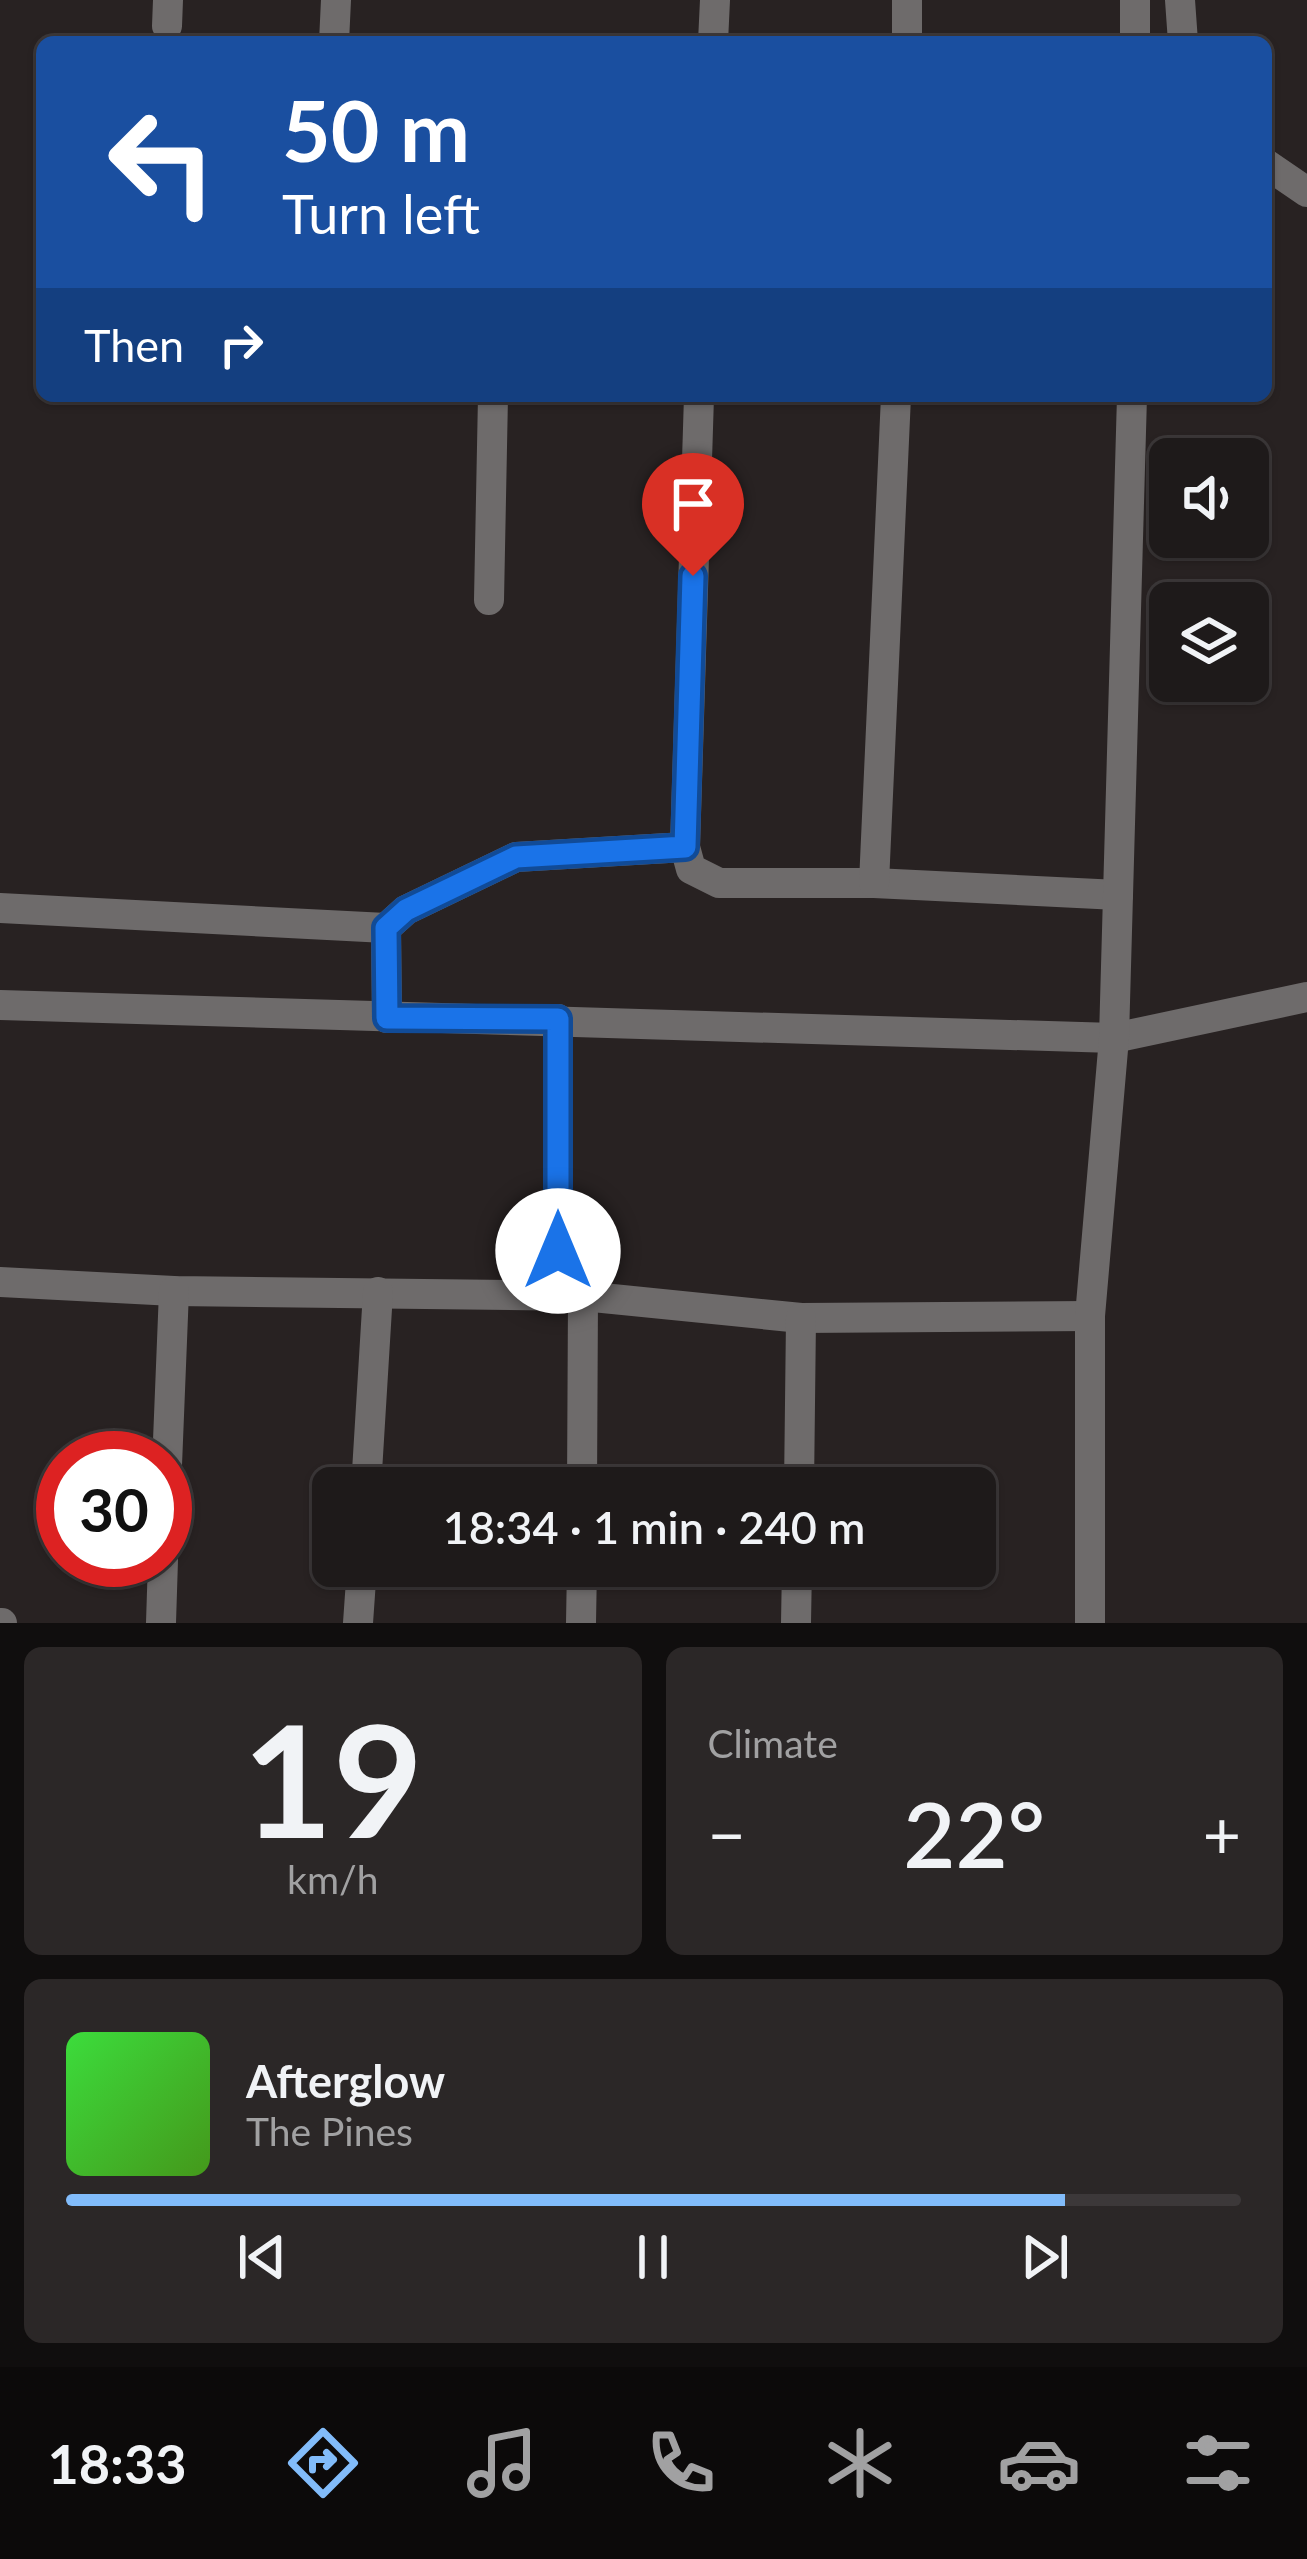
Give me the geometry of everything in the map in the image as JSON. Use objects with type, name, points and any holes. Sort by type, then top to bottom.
[{"type":"street","points":[[334,36],[336,0]]},
{"type":"street","points":[[713,36],[715,0]]},
{"type":"street","points":[[907,36],[908,0]]},
{"type":"street","points":[[1135,0],[1135,36]]},
{"type":"street","points":[[1180,0],[1183,36]]},
{"type":"street","points":[[1272,168],[1307,191]]},
{"type":"street","points":[[489,600],[493,402]]},
{"type":"street","points":[[699,402],[685,847],[691,869],[719,883],[874,884],[1118,895]]},
{"type":"street","points":[[874,884],[896,402]]},
{"type":"street","points":[[1090,1623],[1090,1316],[1114,1037],[1132,402]]},
{"type":"street","points":[[0,908],[386,928],[406,910],[516,857],[685,847]]},
{"type":"street","points":[[386,928],[387,1018]]},
{"type":"street","points":[[0,1005],[1114,1037],[1307,998]]},
{"type":"street","points":[[558,1019],[581,1467]]},
{"type":"street","points":[[0,1282],[174,1291],[570,1297],[801,1318],[1090,1316]]},
{"type":"street","points":[[168,1431],[174,1291]]},
{"type":"street","points":[[367,1467],[378,1292]]},
{"type":"street","points":[[799,1467],[801,1318]]},
{"type":"street","points":[[160,1623],[162,1587]]},
{"type":"street","points":[[358,1623],[361,1587]]},
{"type":"street","points":[[581,1623],[582,1587]]},
{"type":"street","points":[[796,1623],[797,1587]]},
{"type":"route","points":[[558,1251],[558,1019],[387,1018],[386,928],[406,910],[516,857],[685,847],[693,576]]}]
